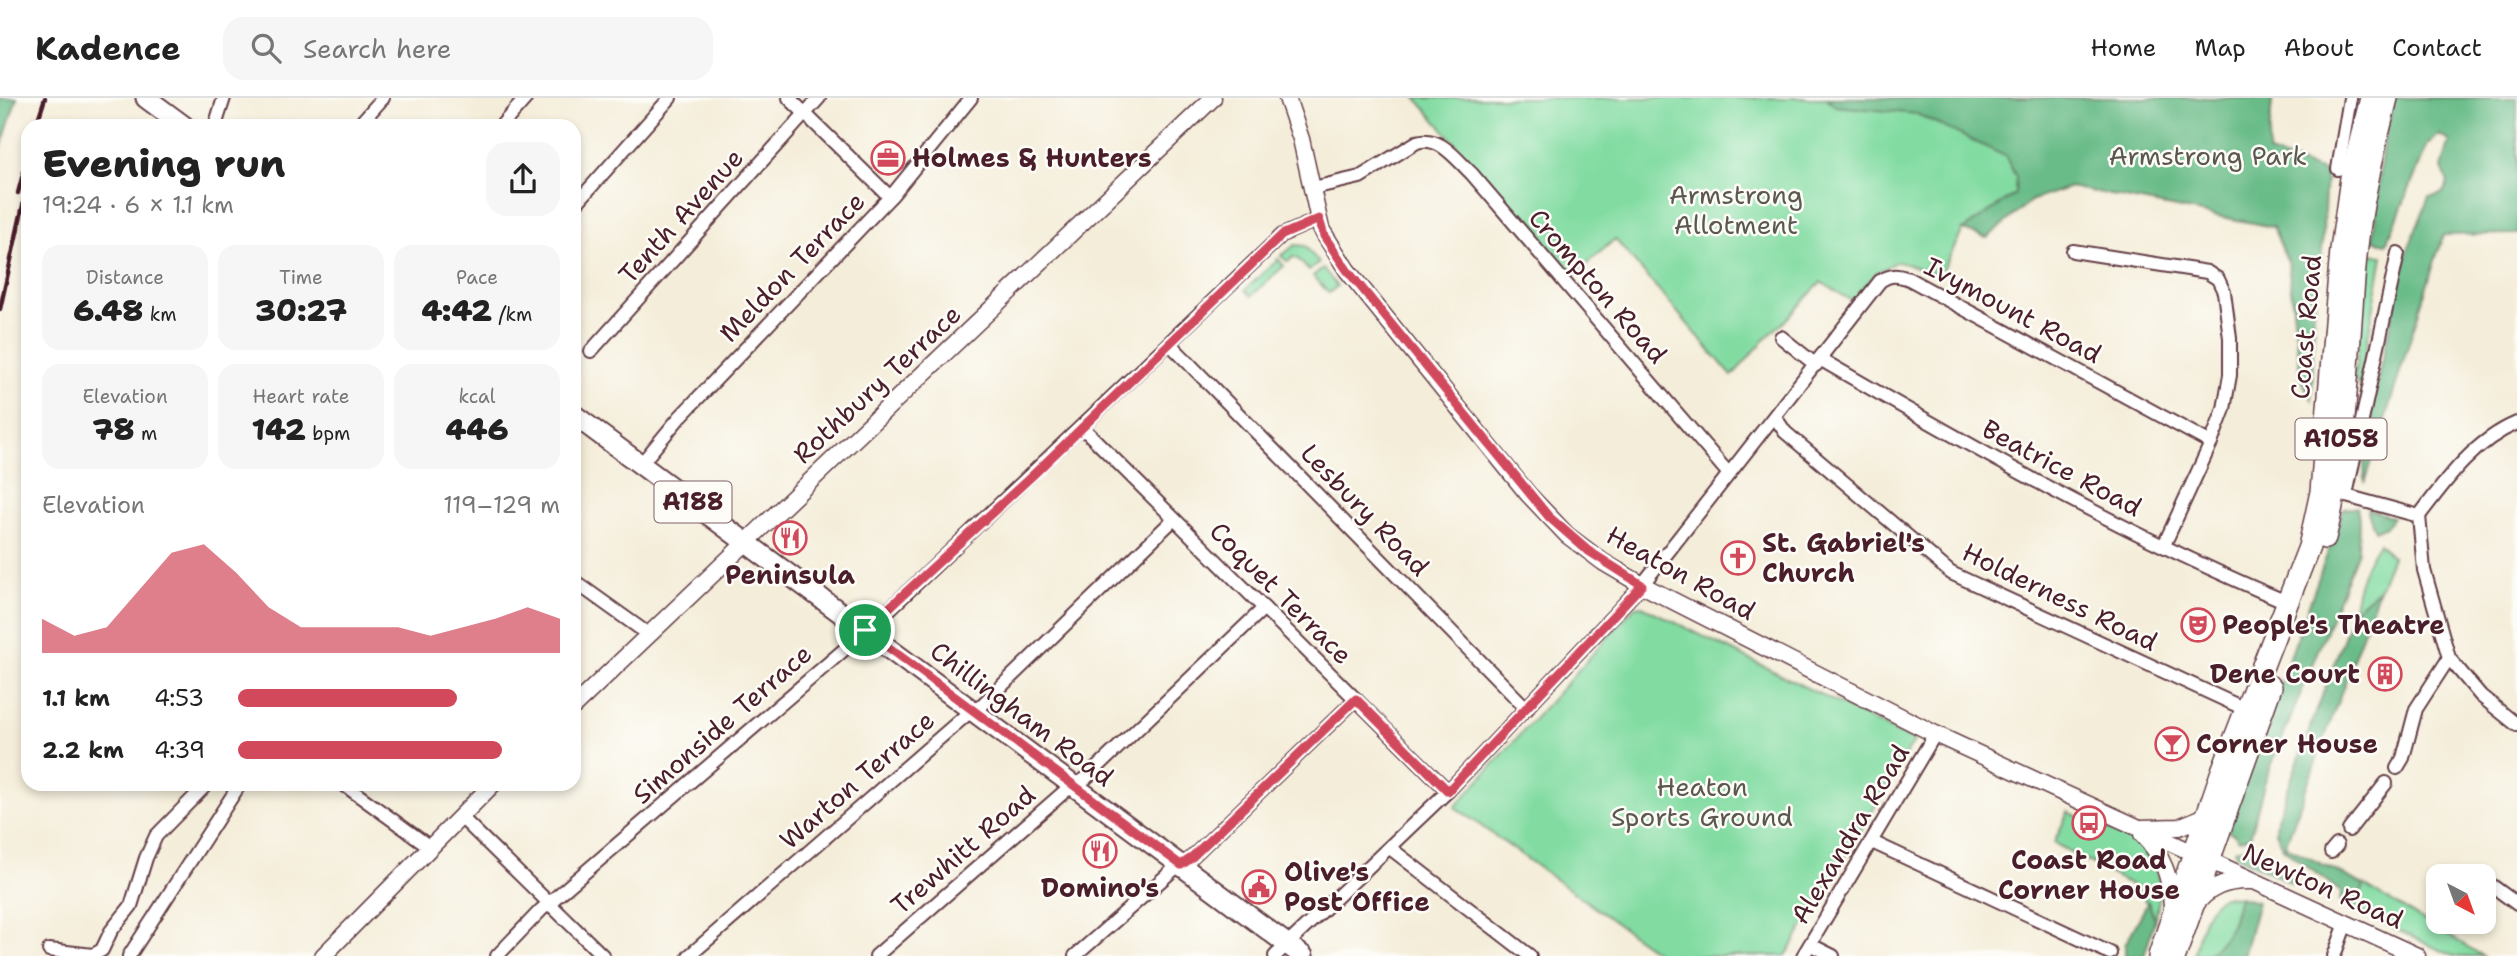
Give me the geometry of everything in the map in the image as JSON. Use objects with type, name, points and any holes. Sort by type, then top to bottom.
[{"type":"highway","name":"Coast Road","points":[[2200,857],[2206,816],[2309,547],[2321,492],[2341,250],[2351,178],[2371,98]]},
{"type":"highway","name":"Coast Road","points":[[2159,956],[2181,913],[2200,857],[2322,550],[2341,494],[2356,254],[2365,186],[2387,98]]},
{"type":"highway","name":"Coast Road","points":[[2175,956],[2181,913]]},
{"type":"main road","points":[[146,98],[174,119]]},
{"type":"main road","name":"Chillingham Road","points":[[581,420],[1181,865],[1289,952]]},
{"type":"street","points":[[217,119],[224,98]]},
{"type":"street","points":[[364,119],[383,98]]},
{"type":"street","points":[[507,119],[526,98]]},
{"type":"street","points":[[581,198],[670,98]]},
{"type":"street","points":[[789,98],[890,197]]},
{"type":"street","name":"Tenth Avenue","points":[[591,351],[819,98]]},
{"type":"street","name":"Meldon Terrace","points":[[641,464],[679,418],[890,197],[971,98]]},
{"type":"street","name":"Rothbury Terrace","points":[[581,699],[1213,98]]},
{"type":"street","name":"Heaton Road","points":[[1287,98],[1296,122],[1324,236],[1347,270],[1528,494],[1567,535],[1603,562],[1642,585],[1935,734],[2200,857]]},
{"type":"street","points":[[2338,169],[2350,98]]},
{"type":"street","name":"Crompton Road","points":[[1313,188],[1360,177],[1423,140],[1432,141],[1446,149],[1472,174],[1729,474]]},
{"type":"street","name":"Simonside Terrace","points":[[497,956],[548,904],[865,630],[1170,344],[1282,235],[1319,219]]},
{"type":"street","points":[[2073,251],[2207,272],[2218,279],[2224,292],[2230,338],[2230,375],[2224,409],[2164,545]]},
{"type":"street","points":[[2399,253],[2341,494],[2419,516]]},
{"type":"street","name":"Ivymount Road","points":[[1289,952],[1527,709],[1642,585],[1880,281],[1887,276],[1900,276],[2211,443]]},
{"type":"street","name":"Beatrice Road","points":[[1781,337],[1818,362],[2119,527],[2289,603]]},
{"type":"street","name":"Lesbury Road","points":[[1170,344],[1527,709]]},
{"type":"street","name":"Holderness Road","points":[[1774,417],[1785,432],[1951,573],[2247,710]]},
{"type":"street","points":[[2517,423],[2507,427],[2457,466],[2419,516],[2424,570],[2449,658],[2481,696],[2517,725]]},
{"type":"street","name":"Coquet Terrace","points":[[1080,429],[1088,433],[1448,791]]},
{"type":"street","name":"Warton Terrace","points":[[689,956],[974,710],[1174,519]]},
{"type":"street","points":[[581,586],[648,634]]},
{"type":"street","name":"Trewhitt Road","points":[[876,956],[1085,779],[1264,608]]},
{"type":"street","points":[[2397,768],[2403,758],[2416,709],[2449,658]]},
{"type":"street","points":[[1075,956],[1190,859],[1356,699]]},
{"type":"street","name":"Alexandra Road","points":[[1807,950],[1935,734]]},
{"type":"street","points":[[2348,830],[2386,783]]},
{"type":"street","points":[[49,950],[93,955],[102,950],[113,927],[131,906],[148,851],[156,836],[200,791]]},
{"type":"street","points":[[129,956],[235,791]]},
{"type":"street","points":[[353,791],[430,847]]},
{"type":"street","points":[[323,956],[486,791]]},
{"type":"street","name":"Heaton Road","points":[[2136,828],[2179,827],[2206,816]]},
{"type":"street","points":[[460,817],[603,956]]},
{"type":"street","points":[[2136,828],[2153,846],[2167,869],[2172,892],[2181,913],[2216,887],[2231,882],[2253,881]]},
{"type":"street","points":[[1872,842],[2110,953]]},
{"type":"street","points":[[1390,848],[1531,956]]},
{"type":"street","name":"Newton Road","points":[[2200,857],[2417,956]]},
{"type":"street","points":[[2496,889],[2517,904]]},
{"type":"street","points":[[2334,956],[2346,923]]},
{"type":"street","points":[[1807,950],[1833,956]]},
{"type":"green space","points":[[0,98],[17,98],[0,151]]},
{"type":"green space","name":"Armstrong Allotment","points":[[1416,98],[2272,98],[2268,153],[2326,172],[2273,227],[2070,187],[2032,200],[2016,178],[2015,194],[1963,230],[1940,275],[1897,261],[1876,273],[1852,301],[1821,282],[1732,376],[1615,239],[1572,277]]},
{"type":"green space","name":"Armstrong Park","points":[[1827,98],[2272,98],[2268,153],[2326,172],[2322,250],[2314,310],[2312,399],[2301,380],[2288,263],[2273,227],[2070,187],[2032,200],[1987,238],[1963,230],[2015,194],[2016,177],[2005,156],[1917,114],[1835,106]]},
{"type":"green space","points":[[2394,98],[2517,98],[2517,234],[2443,235],[2365,483],[2363,444],[2405,257],[2429,197],[2442,193],[2448,182],[2442,168],[2450,141],[2439,135],[2428,144],[2387,243],[2373,240],[2382,150]]},
{"type":"green space","points":[[1295,245],[1305,246],[1319,263],[1309,271],[1297,258],[1293,257],[1288,262],[1281,256]]},
{"type":"green space","points":[[2371,254],[2383,256],[2359,387],[2354,378]]},
{"type":"green space","points":[[1278,259],[1284,266],[1251,296],[1245,290]]},
{"type":"green space","points":[[1323,268],[1337,286],[1329,293],[1313,276]]},
{"type":"green space","points":[[2357,507],[2358,551],[2264,784],[2250,837],[2238,840],[2236,835],[2228,831],[2230,823],[2344,508]]},
{"type":"green space","points":[[2367,509],[2393,517],[2386,526],[2375,531]]},
{"type":"green space","points":[[2379,543],[2392,557],[2379,589],[2354,610],[2362,575]]},
{"type":"green space","points":[[2379,589],[2285,846],[2364,885],[2355,910],[2340,903],[2341,892],[2283,848],[2276,831],[2277,818],[2354,610]]},
{"type":"green space","name":"Heaton Sports Ground","points":[[1642,606],[1914,741],[1786,956],[1662,956],[1455,807],[1635,607]]},
{"type":"green space","points":[[2068,812],[2125,837],[2140,846],[2151,858],[2158,874],[2159,894],[2155,919],[2139,889],[2054,843]]},
{"type":"green space","points":[[2247,846],[2298,876],[2293,884],[2237,856],[2234,850]]},
{"type":"green space","points":[[2364,885],[2426,922],[2426,934],[2446,934],[2483,956],[2453,956],[2355,910]]},
{"type":"green space","points":[[2223,896],[2239,897],[2226,936],[2213,950],[2194,956],[2206,915],[2210,907]]},
{"type":"green space","points":[[2239,897],[2258,902],[2243,956],[2206,956],[2229,930]]},
{"type":"green space","points":[[2148,902],[2155,919],[2144,956],[2125,956],[2125,945]]},
{"type":"railway","points":[[38,119],[45,98]]},
{"type":"railway","points":[[18,193],[21,182]]},
{"type":"railway","points":[[0,309],[21,214]]},
{"type":"place","name":"Holmes & Hunters","points":[[888,158]]},
{"type":"place","name":"Peninsula","points":[[790,538]]},
{"type":"place","name":"St. Gabriel's Church","points":[[1738,558]]},
{"type":"place","name":"People's Theatre","points":[[2198,625]]},
{"type":"place","name":"Dene Court","points":[[2385,674]]},
{"type":"place","name":"Corner House","points":[[2172,744]]},
{"type":"place","name":"Coast Road Corner House","points":[[2089,823]]},
{"type":"place","name":"Domino's","points":[[1100,851]]},
{"type":"place","name":"Olive's Post Office","points":[[1259,887]]},
{"type":"route","points":[[1319,219],[1324,236],[1347,270],[1528,494],[1567,535],[1603,562],[1642,585],[1448,791],[1356,699],[1181,865],[865,630],[1034,474],[1282,235],[1319,219]]}]
